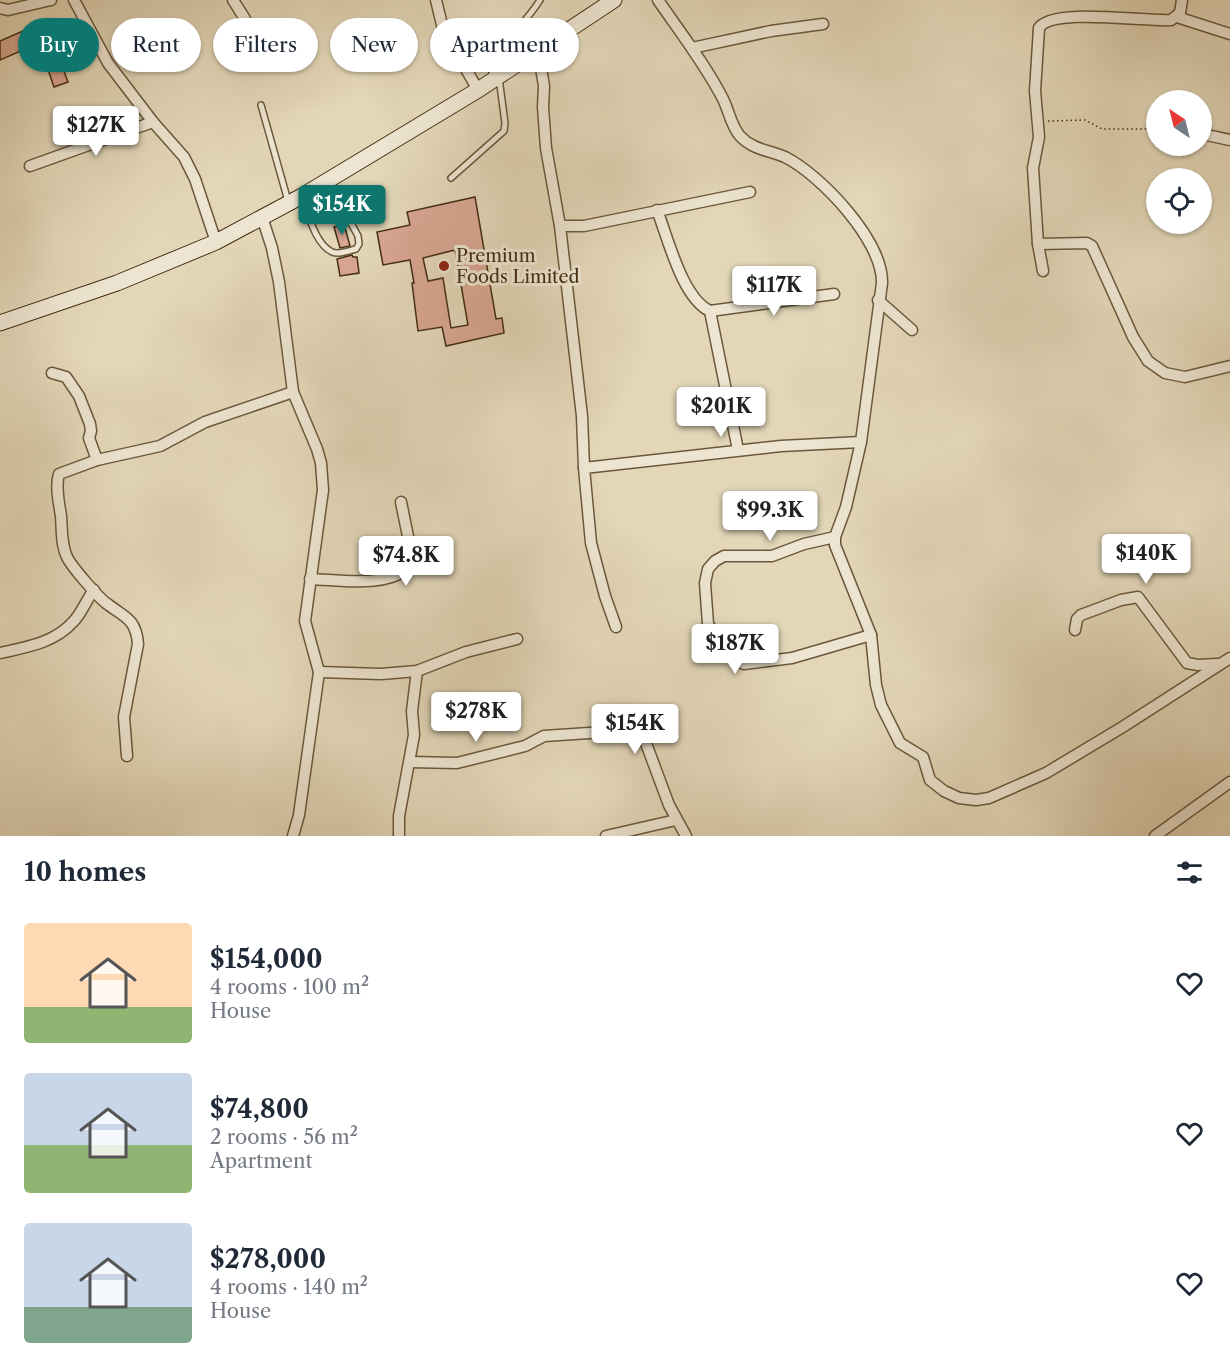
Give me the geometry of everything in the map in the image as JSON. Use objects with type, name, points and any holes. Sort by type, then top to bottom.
[{"type":"main road","points":[[579,23],[614,0]]},
{"type":"main road","points":[[0,323],[117,283],[216,242],[295,199],[504,72]]},
{"type":"street","points":[[0,8],[8,10],[51,0]]},
{"type":"street","points":[[74,0],[108,63],[153,122],[184,157],[195,179],[216,242]]},
{"type":"street","points":[[233,0],[244,18]]},
{"type":"street","points":[[436,0],[443,29],[489,82]]},
{"type":"street","points":[[658,0],[692,48],[722,99],[739,135],[758,149],[786,158],[830,193],[853,218],[879,262],[882,274],[861,442],[846,507],[835,537],[835,545],[871,635],[876,685],[881,705],[900,744],[906,749],[921,754],[934,785],[958,798],[975,800],[989,798],[1046,772],[1121,728],[1225,661]]},
{"type":"street","points":[[1177,17],[1182,0]]},
{"type":"street","points":[[1043,270],[1038,244],[1033,168],[1039,136],[1035,91],[1038,35],[1042,24],[1050,19],[1123,16],[1163,20],[1177,17],[1230,34]]},
{"type":"street","points":[[692,48],[771,31],[823,24]]},
{"type":"street","points":[[542,72],[546,148],[560,226],[582,416],[591,543],[616,627]]},
{"type":"street","points":[[30,166],[153,122]]},
{"type":"street","points":[[1212,136],[1230,140]]},
{"type":"street","points":[[560,226],[584,226],[750,192]]},
{"type":"street","points":[[657,210],[687,287],[696,303],[710,312],[834,294]]},
{"type":"street","points":[[262,217],[272,248],[279,282],[293,392],[321,463],[323,490],[305,621],[319,672],[299,815],[293,836]]},
{"type":"street","points":[[1038,244],[1087,243],[1092,246],[1133,338],[1148,361],[1165,373],[1185,377],[1230,366]]},
{"type":"street","points":[[878,300],[912,330]]},
{"type":"street","points":[[710,312],[738,450]]},
{"type":"street","points":[[52,373],[66,377],[79,396],[90,424],[89,438],[97,460]]},
{"type":"street","points":[[127,756],[124,717],[138,644],[137,633],[123,613],[105,603],[68,559],[64,549],[58,478],[63,471],[97,460],[160,446],[204,422],[293,392]]},
{"type":"street","points":[[584,468],[738,450],[830,442],[861,442]]},
{"type":"street","points":[[310,579],[372,580],[395,577],[409,568],[412,556],[401,502]]},
{"type":"street","points":[[835,537],[804,544],[772,556],[724,556],[715,561],[708,569],[705,583],[708,624],[727,655],[744,664],[792,658],[871,635]]},
{"type":"street","points":[[0,653],[43,643],[53,638],[73,622],[94,590]]},
{"type":"street","points":[[1075,630],[1077,620],[1081,615],[1121,600],[1138,597],[1187,663],[1198,665],[1225,661]]},
{"type":"street","points":[[319,672],[381,674],[417,671],[466,652],[517,639]]},
{"type":"street","points":[[399,836],[399,816],[414,735],[412,711],[417,671]]},
{"type":"street","points":[[410,762],[457,762],[525,746],[544,736],[634,730],[644,738],[676,820],[686,836]]},
{"type":"street","points":[[1155,836],[1230,782]]},
{"type":"street","points":[[606,836],[676,820]]},
{"type":"lane","points":[[451,178],[504,131],[506,123],[489,82],[493,63],[505,41],[540,0]]},
{"type":"lane","points":[[261,105],[295,199],[317,235],[331,252],[339,253],[356,249],[359,244],[358,236],[327,180]]},
{"type":"path","points":[[1038,122],[1085,120],[1102,129],[1146,129]]},
{"type":"building","points":[[18,33],[18,52],[0,60],[0,41]]},
{"type":"building","points":[[49,72],[64,72],[68,82],[54,87]]},
{"type":"building","points":[[475,197],[496,319],[502,318],[504,333],[446,346],[442,327],[418,331],[410,260],[383,265],[377,232],[410,225],[407,212]],"holes":[[[455,250],[468,325],[451,328],[443,278],[428,281],[423,258]]]},
{"type":"building","points":[[344,224],[350,246],[340,248],[334,227]]},
{"type":"building","points":[[352,255],[357,257],[359,273],[340,276],[337,259]]},
{"type":"place","name":"Premium Foods Limited","points":[[444,266]]}]
